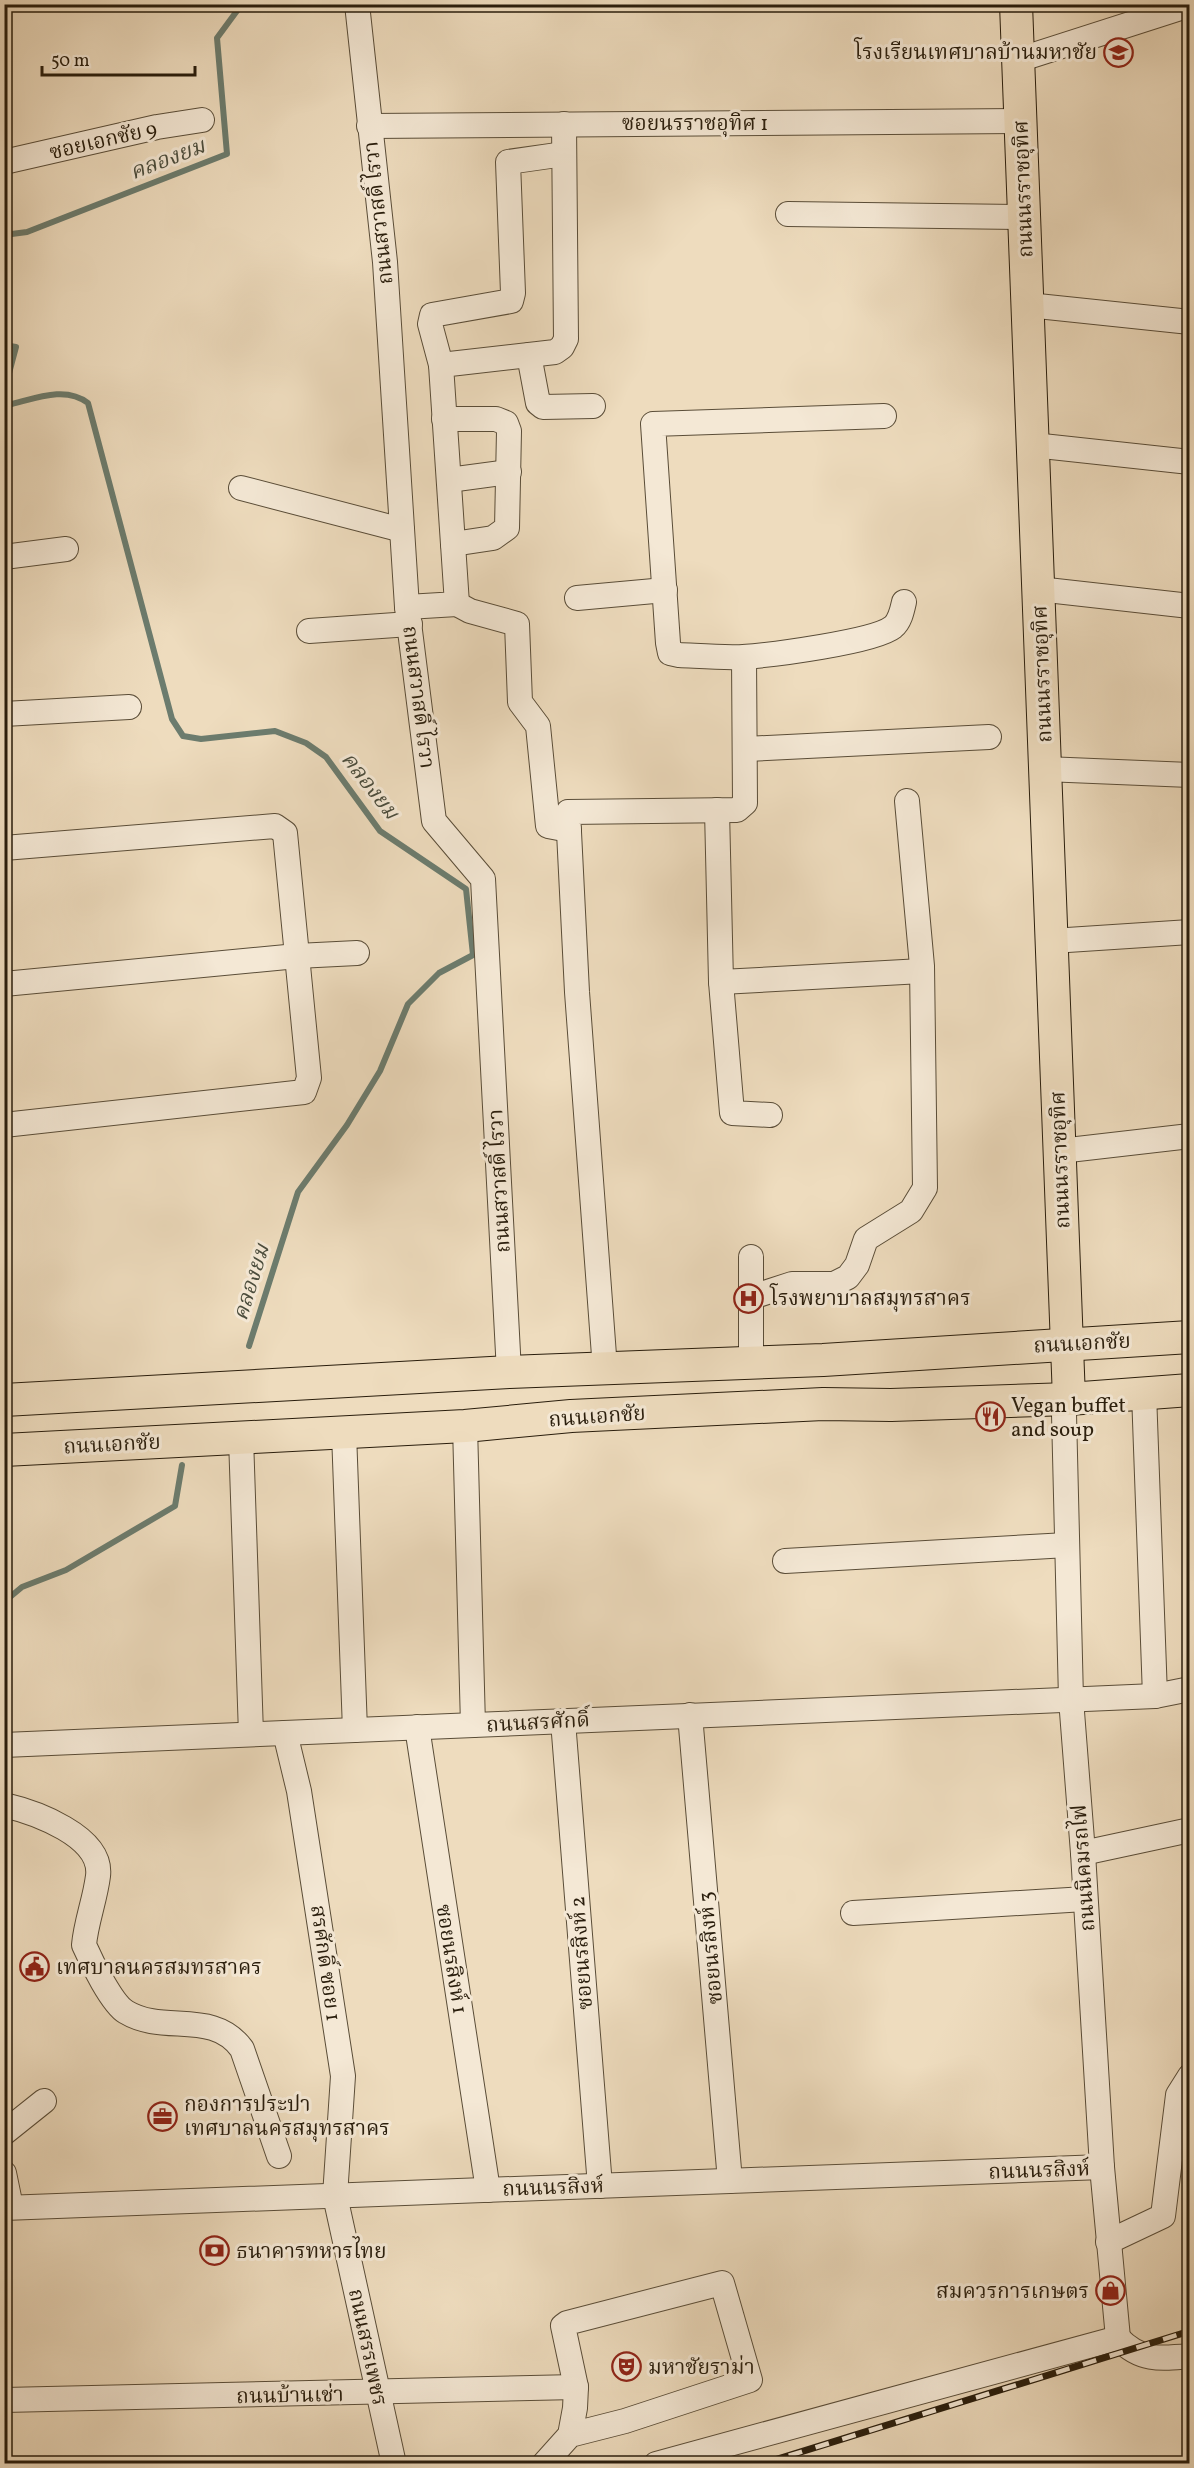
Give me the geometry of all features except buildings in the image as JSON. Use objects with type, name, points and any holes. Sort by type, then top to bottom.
[{"type":"main road","name":"ถนนนรราชอุทิศ","points":[[1016,4],[1069,1399]]},
{"type":"main road","name":"ถนนเอกชัย","points":[[4,1400],[751,1360],[824,1360],[1190,1337]]},
{"type":"main road","name":"ถนนเอกชัย","points":[[4,1450],[465,1426],[571,1416],[823,1404],[891,1406],[1069,1399],[1190,1390]]},
{"type":"street","name":"ถนนสวาสดิ์ ไรวา","points":[[357,4],[385,262],[408,616],[434,821],[483,879],[509,1372]]},
{"type":"street","points":[[1018,60],[1180,8],[1190,7]]},
{"type":"street","name":"ซอยเอกชัย 9","points":[[4,162],[157,127],[202,120]]},
{"type":"street","name":"ซอยนรราชอุทิศ 1","points":[[369,126],[1020,121]]},
{"type":"street","points":[[441,364],[555,352],[562,347],[566,339],[564,124]]},
{"type":"street","points":[[457,604],[441,364],[430,324],[432,315],[511,301],[513,293],[508,162],[564,154]]},
{"type":"street","points":[[788,214],[1024,217]]},
{"type":"street","points":[[1028,305],[1190,322]]},
{"type":"street","points":[[529,355],[536,397],[543,407],[593,406]]},
{"type":"street","points":[[884,416],[653,424],[670,652],[679,655],[744,657],[839,642],[880,633],[893,627],[900,618],[904,602]]},
{"type":"street","points":[[444,419],[496,418],[506,423],[509,431],[509,523],[505,531],[493,538],[453,544]]},
{"type":"street","points":[[1033,445],[1190,462]]},
{"type":"street","points":[[449,480],[509,472]]},
{"type":"street","points":[[241,489],[402,530]]},
{"type":"street","points":[[4,557],[66,549]]},
{"type":"street","points":[[1038,589],[1190,606]]},
{"type":"street","points":[[577,598],[665,590]]},
{"type":"street","points":[[309,631],[408,616],[457,604],[470,611],[517,624],[520,702],[538,726],[548,826],[569,830]]},
{"type":"street","points":[[605,1369],[577,992],[568,812],[737,810],[745,803],[744,657]]},
{"type":"street","points":[[4,714],[129,706]]},
{"type":"street","points":[[746,749],[989,737]]},
{"type":"street","points":[[1045,769],[1190,775]]},
{"type":"street","points":[[752,1297],[792,1284],[834,1284],[848,1277],[856,1265],[866,1239],[911,1211],[925,1188],[922,971],[908,801]]},
{"type":"street","points":[[717,810],[721,982],[732,1113],[771,1114]]},
{"type":"street","points":[[4,848],[275,826],[281,828],[285,833],[309,1078],[304,1092],[4,1125]]},
{"type":"street","points":[[1052,941],[1190,932]]},
{"type":"street","points":[[4,984],[297,956],[357,953]]},
{"type":"street","points":[[721,982],[922,971]]},
{"type":"street","points":[[1060,1151],[1190,1136]]},
{"type":"street","points":[[751,1257],[751,1360]]},
{"type":"street","points":[[1143,1393],[1155,1696]]},
{"type":"street","name":"ถนนนิคมรถไฟ","points":[[1069,1399],[1064,1414],[1071,1698],[1102,2167],[1118,2338]]},
{"type":"street","points":[[465,1426],[473,1725]]},
{"type":"street","points":[[344,1433],[355,1730]]},
{"type":"street","points":[[241,1438],[251,1734]]},
{"type":"street","points":[[785,1561],[1068,1545]]},
{"type":"street","name":"ถนนสรศักดิ์","points":[[4,1745],[1155,1696],[1190,1689]]},
{"type":"street","name":"ซอยนรสิงห์ 3","points":[[690,1715],[730,2181]]},
{"type":"street","name":"ซอยนรสิงห์ 2","points":[[563,1721],[600,2186]]},
{"type":"street","name":"ซอยนรสิงห์ 1","points":[[417,1727],[488,2190]]},
{"type":"street","name":"สรศักดิ์ ซอย 1","points":[[285,1733],[301,1803],[343,2076],[335,2196]]},
{"type":"street","points":[[4,1804],[31,1812],[68,1828],[87,1849],[98,1872],[84,1945],[116,2001],[124,2011],[136,2017],[218,2028],[233,2036],[242,2049],[279,2156]]},
{"type":"street","points":[[1083,1853],[1190,1830]]},
{"type":"street","points":[[853,1913],[1086,1899]]},
{"type":"street","points":[[1108,2242],[1163,2216],[1178,2095],[1190,2076]]},
{"type":"street","points":[[4,2133],[44,2102]]},
{"type":"street","name":"ถนนนรสิงห์","points":[[8,2208],[1102,2167]]},
{"type":"street","points":[[4,2173],[8,2208]]},
{"type":"street","name":"ถนนสรรเพชร","points":[[335,2196],[394,2463]]},
{"type":"street","points":[[544,2463],[570,2435],[625,2421],[750,2380],[722,2283],[567,2323],[563,2326],[576,2387],[570,2435]]},
{"type":"street","points":[[656,2463],[1118,2338],[1131,2351],[1142,2355],[1164,2359],[1190,2356]]},
{"type":"street","name":"ถนนบ้านเช่า","points":[[4,2400],[378,2394],[576,2387]]},
{"type":"waterway","name":"คลองยม","points":[[4,235],[27,232],[227,154],[217,38],[242,4]]},
{"type":"waterway","name":"คลองยม","points":[[4,345],[16,347],[4,392]]},
{"type":"waterway","name":"คลองยม","points":[[4,399],[8,405],[59,394],[79,398],[88,403],[172,719],[183,736],[201,739],[275,731],[306,743],[326,757],[380,831],[466,889],[473,955],[439,973],[408,1004],[380,1071],[347,1125],[298,1192],[249,1346]]},
{"type":"waterway","name":"คลองยม","points":[[4,1602],[22,1587],[66,1570],[175,1506],[182,1465]]},
{"type":"railway","points":[[762,2464],[1190,2331]]},
{"type":"place","name":"โรงเรียนเทศบาลบ้านมหาชัย","points":[[1118,52]]},
{"type":"place","name":"โรงพยาบาลสมุทรสาคร","points":[[749,1298]]},
{"type":"place","name":"Vegan buffet and soup","points":[[990,1417]]},
{"type":"place","name":"เทศบาลนครสมทรสาคร","points":[[35,1967]]},
{"type":"place","name":"กองการประปา เทศบาลนครสมุทรสาคร","points":[[163,2116]]},
{"type":"place","name":"ธนาคารทหารไทย","points":[[215,2251]]},
{"type":"place","name":"สมควรการเกษตร","points":[[1110,2291]]},
{"type":"place","name":"มหาชัยราม่า","points":[[627,2367]]}]
